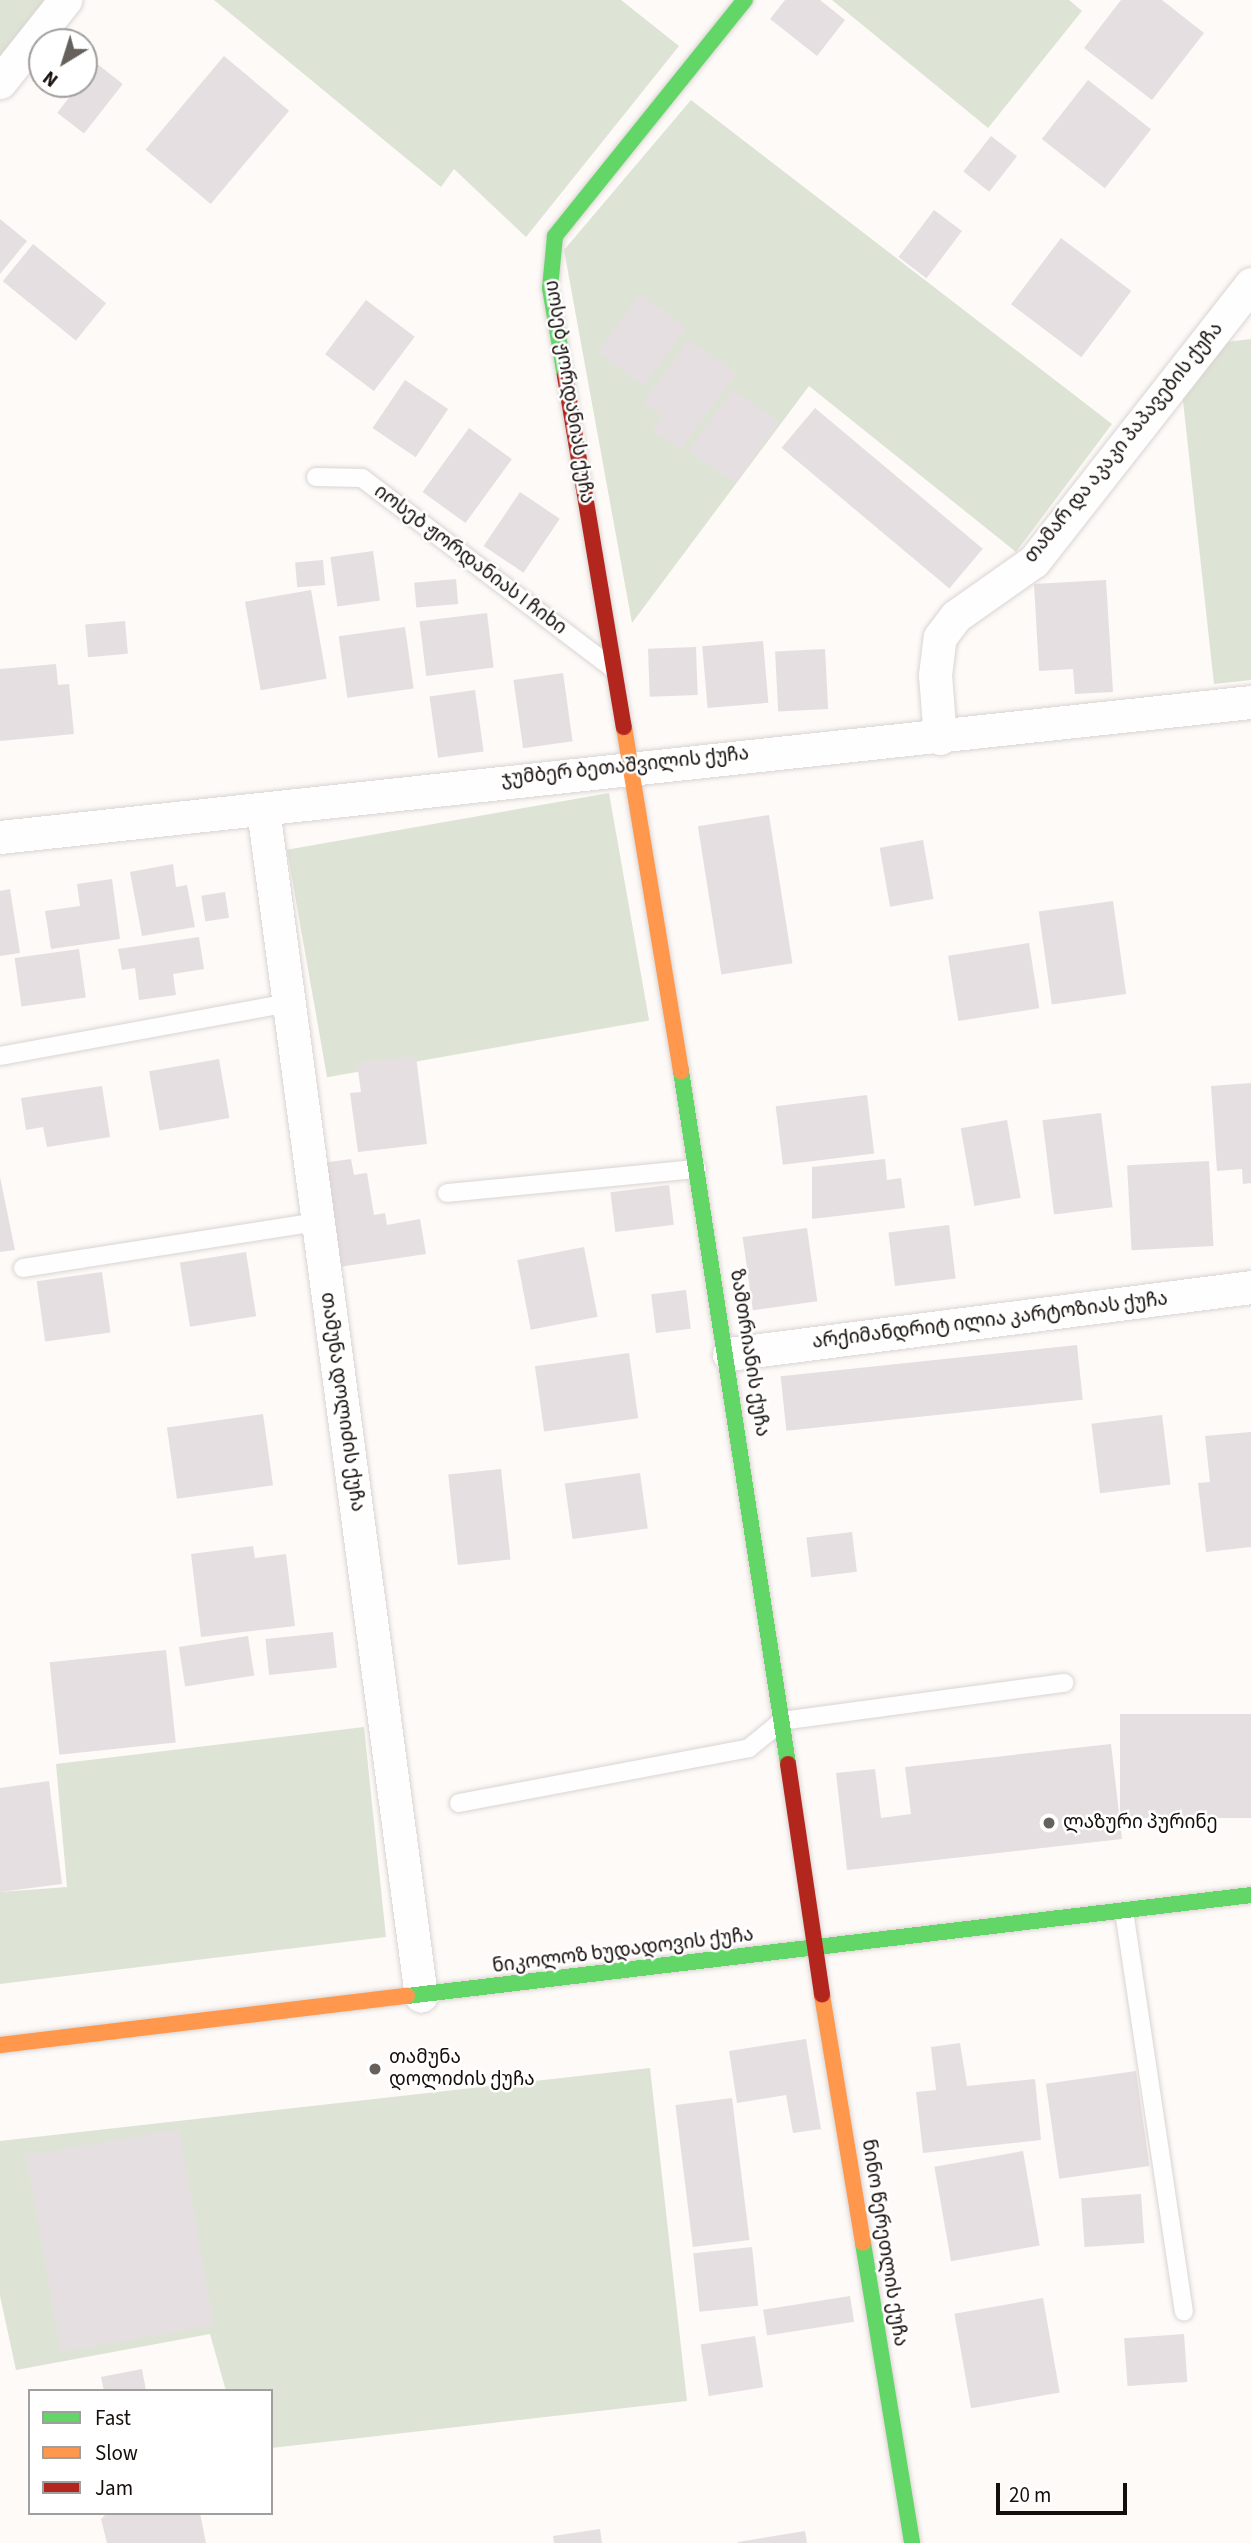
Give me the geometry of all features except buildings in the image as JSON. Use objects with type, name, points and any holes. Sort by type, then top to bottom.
[{"type":"street","points":[[0,82],[65,0]]},
{"type":"street","name":"იოსებ ჟორდანიას ქუჩა","points":[[626,765],[614,669],[550,288],[555,236],[745,0]]},
{"type":"street","name":"თამარ და აკაკი პაპავების ქუჩა","points":[[940,738],[935,675],[940,637],[956,616],[1034,561],[1251,284]]},
{"type":"street","name":"ჯუმბერ ბეთაშვილის ქუჩა","points":[[0,837],[263,809],[626,765],[940,738],[1251,702]]},
{"type":"street","name":"ზამთრიანის ქუჩა","points":[[626,765],[729,1354],[815,1950]]},
{"type":"street","name":"თამუნა დოლიძის ქუჩა","points":[[263,809],[421,1996]]},
{"type":"street","name":"არქიმანდრიტ ილია კარტოზიას ქუჩა","points":[[729,1354],[1251,1287]]},
{"type":"street","name":"ნიკოლოზ ხუდადოვის ქუჩა","points":[[0,2045],[815,1950],[1251,1895]]},
{"type":"street","name":"ნინო წერეთლის ქუჩა","points":[[815,1950],[912,2543]]},
{"type":"lane","name":"იოსებ ჟორდანიას I ჩიხი","points":[[316,477],[362,478],[614,669]]},
{"type":"lane","points":[[0,1056],[290,1003]]},
{"type":"lane","points":[[447,1193],[697,1169]]},
{"type":"lane","points":[[23,1268],[318,1222]]},
{"type":"lane","points":[[459,1803],[749,1748],[782,1721],[1064,1682]]},
{"type":"lane","points":[[1124,1911],[1184,2312]]},
{"type":"green space","points":[[0,0],[45,0],[0,56]]},
{"type":"green space","points":[[214,0],[621,0],[679,46],[526,237],[454,169],[441,187]]},
{"type":"green space","points":[[832,0],[1069,0],[1082,11],[988,128]]},
{"type":"green space","points":[[691,100],[1112,424],[1016,552],[809,386],[632,623],[564,250]]},
{"type":"green space","points":[[1251,339],[1251,680],[1214,684],[1182,392],[1226,342]]},
{"type":"green space","points":[[609,793],[649,1020],[327,1077],[287,850]]},
{"type":"green space","points":[[364,1727],[386,1937],[0,1984],[0,1892],[67,1887],[56,1764]]},
{"type":"green space","points":[[650,2068],[687,2401],[273,2448],[273,2389],[225,2389],[210,2334],[16,2370],[0,2296],[0,2141]]},
{"type":"traffic: fast","points":[[565,376],[550,288],[555,236],[745,0]]},
{"type":"traffic: fast","points":[[681,1071],[788,1764]]},
{"type":"traffic: fast","points":[[407,1996],[1251,1895]]},
{"type":"traffic: fast","points":[[863,2243],[912,2543]]},
{"type":"traffic: slow","points":[[624,727],[681,1071]]},
{"type":"traffic: slow","points":[[822,1995],[863,2243]]},
{"type":"traffic: slow","points":[[0,2045],[407,1996]]},
{"type":"traffic: jam","points":[[565,376],[624,727]]},
{"type":"traffic: jam","points":[[788,1764],[822,1995]]},
{"type":"place","name":"ლაზური პურინე","points":[[1049,1823]]},
{"type":"place","name":"თამუნა დოლიძის ქუჩა","points":[[375,2069]]}]
